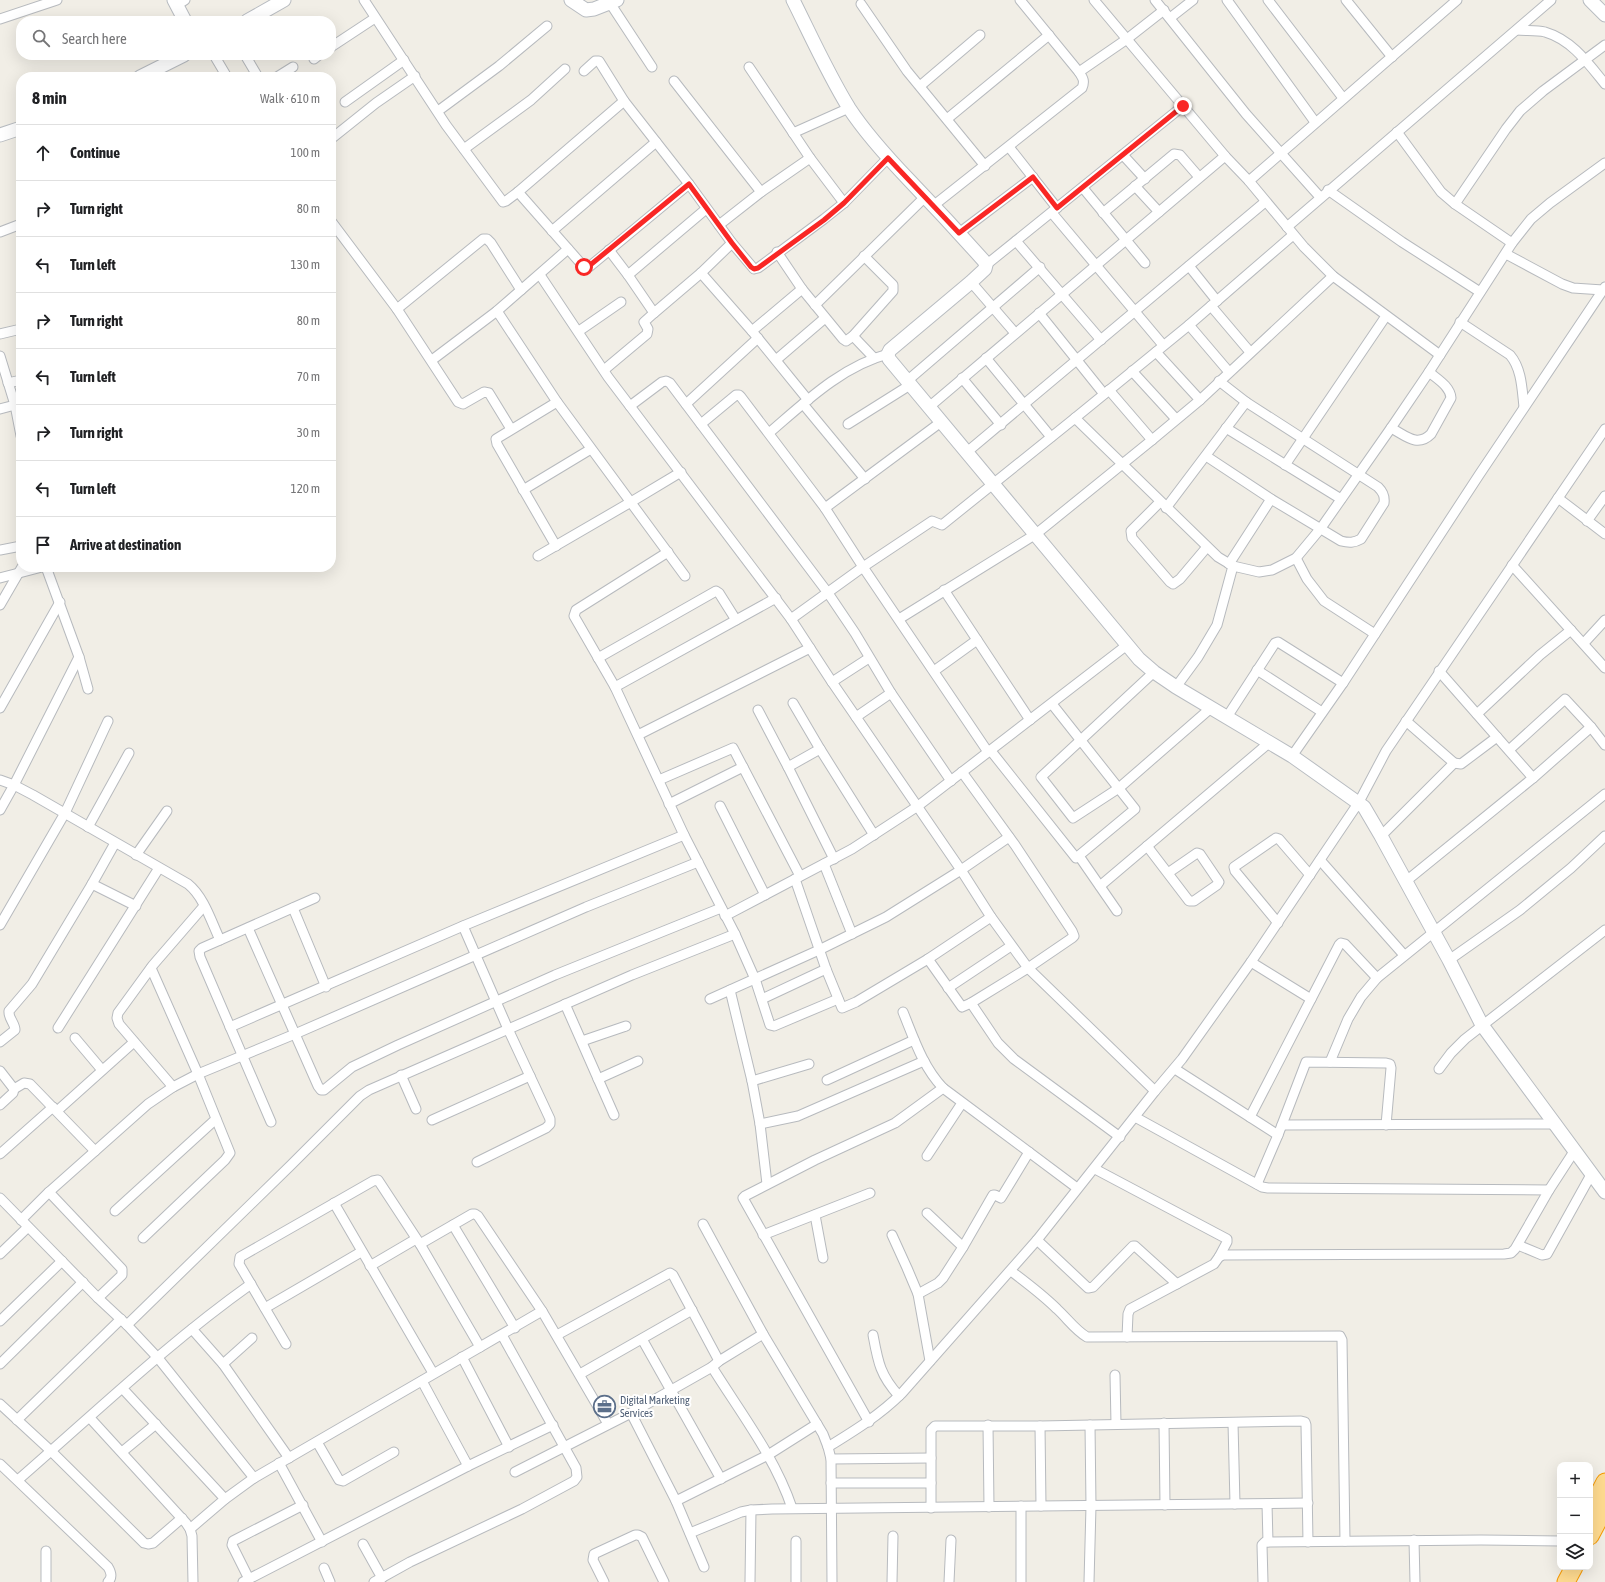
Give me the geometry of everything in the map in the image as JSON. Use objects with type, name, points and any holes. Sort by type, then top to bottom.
[{"type":"highway","points":[[1593,1505],[1605,1482]]},
{"type":"highway","points":[[1591,1534],[1605,1508]]},
{"type":"highway","points":[[1555,1582],[1561,1570]]},
{"type":"highway","points":[[1566,1582],[1572,1570]]},
{"type":"street","points":[[0,19],[57,0]]},
{"type":"street","points":[[257,16],[284,0]]},
{"type":"street","points":[[364,0],[438,111],[501,201],[506,201],[518,192],[624,101]]},
{"type":"street","points":[[571,0],[580,8],[586,10],[614,2],[652,67]]},
{"type":"street","points":[[793,0],[816,48],[849,108],[888,158],[959,233],[986,265]]},
{"type":"street","points":[[815,305],[864,256],[929,201],[985,166],[1082,88],[1084,79],[1020,0]]},
{"type":"street","points":[[1094,0],[1225,156],[1249,181],[1293,235],[1333,276],[1440,355]]},
{"type":"street","points":[[1155,0],[1213,74],[1280,153],[1320,197]]},
{"type":"street","points":[[1079,72],[1127,39],[1193,0]]},
{"type":"street","points":[[1227,0],[1315,122]]},
{"type":"street","points":[[1268,0],[1344,98]]},
{"type":"street","points":[[1346,0],[1392,57]]},
{"type":"street","points":[[1249,181],[1457,0]]},
{"type":"street","points":[[1286,227],[1551,0]]},
{"type":"street","points":[[1590,0],[1605,15]]},
{"type":"street","points":[[179,2],[184,16]]},
{"type":"street","points":[[861,4],[907,71],[985,166]]},
{"type":"street","points":[[336,44],[375,18]]},
{"type":"street","points":[[438,111],[499,66],[547,26]]},
{"type":"street","points":[[1516,30],[1544,32],[1560,38],[1576,49],[1605,84]]},
{"type":"street","points":[[920,86],[980,35]]},
{"type":"street","points":[[947,119],[1049,36]]},
{"type":"street","points":[[1455,204],[1520,111],[1543,91],[1605,45]]},
{"type":"street","points":[[150,72],[174,60]]},
{"type":"street","points":[[217,60],[224,72]]},
{"type":"street","points":[[248,60],[255,72]]},
{"type":"street","points":[[345,102],[404,60]]},
{"type":"street","points":[[584,72],[595,61],[599,61],[624,101],[689,184],[732,243],[754,269],[758,268],[777,252],[824,220],[844,203],[888,158]]},
{"type":"street","points":[[285,72],[292,68]]},
{"type":"street","points":[[749,68],[810,158],[844,203]]},
{"type":"street","points":[[464,149],[530,100],[565,69]]},
{"type":"street","points":[[336,135],[376,103],[415,76]]},
{"type":"street","points":[[674,81],[761,192]]},
{"type":"street","points":[[769,433],[805,402],[843,375],[874,358],[888,354],[890,350],[909,333],[971,282],[985,269],[986,265],[1183,106]]},
{"type":"street","points":[[793,133],[849,108]]},
{"type":"street","points":[[0,135],[16,130]]},
{"type":"street","points":[[1397,132],[1441,192],[1455,204],[1512,243]]},
{"type":"street","points":[[552,231],[656,142]]},
{"type":"street","points":[[1009,147],[1033,177],[1054,211],[1096,266],[1135,312],[1159,348],[1200,400]]},
{"type":"street","points":[[1103,213],[1174,154],[1177,154],[1200,177]]},
{"type":"street","points":[[1123,155],[1145,179]]},
{"type":"street","points":[[928,407],[1225,156]]},
{"type":"street","points":[[719,225],[761,192],[810,158]]},
{"type":"street","points":[[1075,418],[1207,547],[1231,565],[1253,571],[1266,571],[1284,565],[1296,558],[1321,528],[1429,372],[1512,243],[1531,219],[1539,211],[1605,163]]},
{"type":"street","points":[[959,233],[1033,177]]},
{"type":"street","points":[[518,192],[584,267],[587,267],[689,184]]},
{"type":"street","points":[[1135,186],[1159,212]]},
{"type":"street","points":[[1083,188],[1146,263]]},
{"type":"street","points":[[1328,190],[1402,242],[1480,292]]},
{"type":"street","points":[[967,452],[1024,406],[1265,202]]},
{"type":"street","points":[[628,275],[706,209]]},
{"type":"street","points":[[0,232],[16,226]]},
{"type":"street","points":[[336,228],[397,309],[432,360],[458,402],[463,404],[484,392],[490,393],[511,429]]},
{"type":"street","points":[[791,619],[863,567],[932,521],[942,525],[994,485],[1107,392],[1293,235]]},
{"type":"street","points":[[397,309],[483,239],[487,239],[491,243],[521,290]]},
{"type":"street","points":[[1016,241],[1040,267],[1101,340]]},
{"type":"street","points":[[604,370],[647,334],[648,329],[644,322],[701,273],[732,243]]},
{"type":"street","points":[[432,360],[497,311],[568,249]]},
{"type":"street","points":[[609,250],[654,313]]},
{"type":"street","points":[[777,252],[802,289],[846,341],[850,340],[894,288],[893,285],[864,256]]},
{"type":"street","points":[[1506,254],[1562,284],[1573,288],[1604,289]]},
{"type":"street","points":[[1189,266],[1250,352]]},
{"type":"street","points":[[848,424],[908,383],[1040,267]]},
{"type":"street","points":[[701,273],[776,360],[805,402],[865,479]]},
{"type":"street","points":[[540,275],[630,406],[791,619],[1011,946],[1028,968],[1155,1091]]},
{"type":"street","points":[[899,619],[1036,534],[1200,400],[1333,276]]},
{"type":"street","points":[[971,282],[1015,333]]},
{"type":"street","points":[[686,404],[802,289]]},
{"type":"street","points":[[1292,756],[1343,683],[1524,407],[1604,289]]},
{"type":"street","points":[[579,331],[621,302]]},
{"type":"street","points":[[497,311],[557,402],[685,576]]},
{"type":"street","points":[[1039,313],[1077,360],[1152,440]]},
{"type":"street","points":[[1285,466],[1386,316]]},
{"type":"street","points":[[776,360],[825,318]]},
{"type":"street","points":[[1460,322],[1510,356],[1516,362],[1519,370],[1524,407]]},
{"type":"street","points":[[1188,325],[1229,372]]},
{"type":"street","points":[[0,334],[16,330]]},
{"type":"street","points":[[853,336],[874,358]]},
{"type":"street","points":[[888,354],[889,359],[908,383],[1140,659],[1154,672],[1176,687],[1270,742],[1359,802],[1369,814],[1382,836],[1405,882],[1449,960],[1482,1025],[1557,1124],[1605,1192]]},
{"type":"street","points":[[0,356],[16,410]]},
{"type":"street","points":[[986,358],[1051,437]]},
{"type":"street","points":[[1132,371],[1176,419]]},
{"type":"street","points":[[1391,428],[1412,440],[1420,441],[1431,434],[1451,398],[1451,394],[1446,387],[1429,372]]},
{"type":"street","points":[[962,378],[1001,425]]},
{"type":"street","points":[[8,383],[16,381]]},
{"type":"street","points":[[630,406],[662,382],[666,381],[670,383],[828,593],[855,633],[891,693],[951,781]]},
{"type":"street","points":[[1206,456],[1271,499],[1341,541],[1348,543],[1361,539],[1384,503],[1385,497],[1378,487],[1246,402],[1219,381]]},
{"type":"street","points":[[701,424],[736,395],[739,395],[825,508],[863,567],[990,752],[1076,858],[1135,808],[1052,704]]},
{"type":"street","points":[[556,546],[497,442],[498,437],[557,402]]},
{"type":"street","points":[[1207,547],[1180,579],[1173,584],[1130,534],[1131,531],[1163,505],[1206,456],[1246,402]]},
{"type":"street","points":[[0,409],[15,405]]},
{"type":"street","points":[[825,508],[941,422]]},
{"type":"street","points":[[1226,428],[1285,466],[1341,499]]},
{"type":"street","points":[[828,1447],[869,1422],[886,1409],[899,1396],[1011,1271],[1120,1137],[1155,1091],[1175,1069],[1278,923],[1359,802],[1386,751],[1605,429]]},
{"type":"street","points":[[523,490],[591,449]]},
{"type":"street","points":[[538,556],[681,472]]},
{"type":"street","points":[[1587,520],[1605,496]]},
{"type":"street","points":[[1558,498],[1605,534]]},
{"type":"street","points":[[1176,687],[1198,657],[1216,625],[1231,565],[1271,499]]},
{"type":"street","points":[[0,550],[16,547]]},
{"type":"street","points":[[668,552],[576,610],[574,616],[614,687],[684,835],[735,934],[755,980],[770,1025],[774,1026],[838,999]]},
{"type":"street","points":[[1296,558],[1307,579],[1324,601],[1375,634]]},
{"type":"street","points":[[1512,565],[1605,668]]},
{"type":"street","points":[[0,578],[16,572]]},
{"type":"street","points":[[0,605],[19,572]]},
{"type":"street","points":[[48,572],[79,657],[88,689]]},
{"type":"street","points":[[944,590],[1030,720]]},
{"type":"street","points":[[598,658],[716,591],[719,593],[736,620]]},
{"type":"street","points":[[614,687],[776,598]]},
{"type":"street","points":[[0,708],[60,602]]},
{"type":"street","points":[[1584,643],[1605,620]]},
{"type":"street","points":[[1477,714],[1540,655],[1571,630]]},
{"type":"street","points":[[934,671],[977,640]]},
{"type":"street","points":[[1227,717],[1275,643],[1278,642],[1343,683]]},
{"type":"street","points":[[248,928],[318,1086],[321,1090],[326,1090],[352,1067],[404,1042],[555,975],[723,912],[765,894],[834,859],[918,806],[1127,645]]},
{"type":"street","points":[[638,735],[810,648]]},
{"type":"street","points":[[0,810],[79,657]]},
{"type":"street","points":[[832,682],[869,658]]},
{"type":"street","points":[[1257,670],[1322,712]]},
{"type":"street","points":[[1439,671],[1533,778]]},
{"type":"street","points":[[1154,672],[1041,777],[1073,818],[1119,788],[1212,707]]},
{"type":"street","points":[[856,717],[891,693]]},
{"type":"street","points":[[1508,750],[1565,699],[1591,726],[1605,745]]},
{"type":"street","points":[[793,703],[874,835]]},
{"type":"street","points":[[758,710],[834,859]]},
{"type":"street","points":[[0,925],[65,813],[108,721]]},
{"type":"street","points":[[1406,721],[1454,763],[1461,764],[1497,737]]},
{"type":"street","points":[[1405,882],[1533,778],[1591,726]]},
{"type":"street","points":[[1100,886],[1270,742]]},
{"type":"street","points":[[659,780],[730,748],[735,750],[797,877],[819,950],[841,1007],[845,1008],[928,959],[991,917]]},
{"type":"street","points":[[788,767],[820,749]]},
{"type":"street","points":[[88,827],[129,753]]},
{"type":"street","points":[[1382,836],[1454,763]]},
{"type":"street","points":[[669,804],[743,767]]},
{"type":"street","points":[[928,959],[960,1006],[965,1006],[1028,968],[1074,936],[1009,836],[962,772]]},
{"type":"street","points":[[0,780],[14,785],[65,813],[188,884],[195,890],[220,940]]},
{"type":"street","points":[[1330,1062],[1348,1019],[1361,996],[1377,978],[1404,955],[1603,799]]},
{"type":"street","points":[[720,806],[765,894]]},
{"type":"street","points":[[136,855],[167,811]]},
{"type":"street","points":[[230,1027],[283,1006],[463,926],[684,835]]},
{"type":"street","points":[[710,999],[755,980],[886,917],[961,870],[1009,836]]},
{"type":"street","points":[[1449,960],[1520,910],[1571,868],[1605,836]]},
{"type":"street","points":[[1278,923],[1235,871],[1234,867],[1276,838],[1279,839],[1310,875]]},
{"type":"street","points":[[0,1042],[15,1030],[9,1015],[9,1011],[32,984],[115,843]]},
{"type":"street","points":[[1147,846],[1189,901],[1192,902],[1217,885],[1219,882],[1200,854],[1197,853],[1168,873]]},
{"type":"street","points":[[1079,856],[1117,911]]},
{"type":"street","points":[[1320,860],[1404,955]]},
{"type":"street","points":[[21,1220],[49,1192],[148,1104],[173,1087],[198,1074],[295,1034],[586,907],[698,862]]},
{"type":"street","points":[[824,864],[852,934]]},
{"type":"street","points":[[58,1028],[159,868]]},
{"type":"street","points":[[92,884],[136,906]]},
{"type":"street","points":[[271,1122],[200,954],[202,948],[315,898]]},
{"type":"street","points":[[173,1087],[119,1024],[117,1018],[118,1013],[151,968],[204,906]]},
{"type":"street","points":[[293,908],[326,987]]},
{"type":"street","points":[[463,926],[508,1029],[550,1119],[550,1124],[546,1128],[476,1162]]},
{"type":"street","points":[[1439,1069],[1451,1053],[1482,1025],[1605,930]]},
{"type":"street","points":[[17,1420],[291,1165],[360,1096],[401,1074],[632,975],[735,934]]},
{"type":"street","points":[[1250,1117],[1339,945],[1341,943],[1346,944],[1377,978]]},
{"type":"street","points":[[948,988],[1011,946]]},
{"type":"street","points":[[1251,962],[1311,999]]},
{"type":"street","points":[[143,1238],[225,1160],[230,1153],[198,1074],[151,968]]},
{"type":"street","points":[[762,1000],[826,968]]},
{"type":"street","points":[[730,990],[752,1081],[760,1124],[767,1184]]},
{"type":"street","points":[[971,1003],[998,1042],[1014,1059],[1120,1137]]},
{"type":"street","points":[[565,1004],[614,1115]]},
{"type":"street","points":[[903,1012],[914,1040],[929,1071],[943,1088],[1077,1188]]},
{"type":"street","points":[[582,1041],[626,1026]]},
{"type":"street","points":[[75,1038],[102,1070]]},
{"type":"street","points":[[827,1080],[914,1040]]},
{"type":"street","points":[[0,1154],[134,1042]]},
{"type":"street","points":[[598,1079],[638,1061]]},
{"type":"street","points":[[760,1124],[798,1116],[924,1061]]},
{"type":"street","points":[[1257,1184],[1278,1135],[1306,1062],[1390,1064],[1392,1068],[1386,1125]]},
{"type":"street","points":[[752,1081],[809,1064]]},
{"type":"street","points":[[1175,1069],[1278,1135]]},
{"type":"street","points":[[0,1070],[14,1089]]},
{"type":"street","points":[[401,1074],[416,1109]]},
{"type":"street","points":[[432,1120],[530,1076]]},
{"type":"street","points":[[0,1106],[13,1093],[14,1089],[24,1083],[30,1084],[95,1151]]},
{"type":"street","points":[[869,1422],[743,1198],[744,1196],[767,1184],[895,1123],[943,1088]]},
{"type":"street","points":[[927,1156],[962,1103]]},
{"type":"street","points":[[1135,1117],[1257,1184],[1273,1189],[1549,1190]]},
{"type":"street","points":[[115,1211],[216,1119]]},
{"type":"street","points":[[1282,1125],[1484,1126],[1557,1124]]},
{"type":"street","points":[[1219,1257],[1224,1255],[1511,1253],[1518,1245],[1549,1190],[1575,1150]]},
{"type":"street","points":[[918,1294],[938,1284],[948,1272],[993,1195],[1001,1198],[1029,1152]]},
{"type":"street","points":[[1094,1169],[1226,1238],[1227,1242],[1214,1264],[1128,1311],[1127,1337]]},
{"type":"street","points":[[1518,1245],[1542,1255],[1547,1254],[1592,1173]]},
{"type":"street","points":[[286,1344],[239,1264],[240,1257],[373,1181],[378,1180],[418,1241],[480,1346]]},
{"type":"street","points":[[49,1192],[122,1268],[122,1275],[98,1298]]},
{"type":"street","points":[[763,1235],[870,1193]]},
{"type":"street","points":[[0,1198],[158,1358],[254,1478]]},
{"type":"street","points":[[334,1203],[433,1374]]},
{"type":"street","points":[[927,1213],[964,1247]]},
{"type":"street","points":[[370,1266],[472,1214],[478,1216],[542,1311],[608,1424]]},
{"type":"street","points":[[815,1215],[823,1258]]},
{"type":"street","points":[[703,1224],[763,1334],[817,1424],[828,1447],[831,1459],[832,1582]]},
{"type":"street","points":[[453,1225],[514,1328]]},
{"type":"street","points":[[0,1254],[28,1227]]},
{"type":"street","points":[[892,1235],[918,1294],[930,1361]]},
{"type":"street","points":[[1037,1240],[1088,1288],[1093,1287],[1133,1246],[1135,1246],[1177,1284]]},
{"type":"street","points":[[265,1308],[361,1252]]},
{"type":"street","points":[[0,1321],[62,1261]]},
{"type":"street","points":[[1011,1271],[1057,1308],[1081,1333],[1087,1337],[1340,1336],[1342,1340],[1345,1541]]},
{"type":"street","points":[[557,1335],[668,1274],[673,1275],[692,1310],[715,1364],[782,1481],[792,1508]]},
{"type":"street","points":[[0,1364],[83,1282]]},
{"type":"street","points":[[18,1480],[192,1329],[251,1284]]},
{"type":"street","points":[[580,1374],[692,1310]]},
{"type":"street","points":[[190,1530],[225,1499],[254,1478],[542,1311]]},
{"type":"street","points":[[192,1329],[223,1364],[289,1458]]},
{"type":"street","points":[[515,1472],[631,1413],[763,1334]]},
{"type":"street","points":[[363,1544],[378,1580],[417,1558],[522,1509],[574,1481],[577,1477],[578,1473],[553,1425],[502,1335]]},
{"type":"street","points":[[873,1335],[878,1360],[883,1375],[899,1396]]},
{"type":"street","points":[[223,1364],[252,1338]]},
{"type":"street","points":[[642,1339],[721,1479]]},
{"type":"street","points":[[462,1357],[508,1447]]},
{"type":"street","points":[[1115,1375],[1116,1424]]},
{"type":"street","points":[[422,1381],[468,1466]]},
{"type":"street","points":[[123,1389],[225,1499]]},
{"type":"street","points":[[0,1404],[51,1451],[144,1543],[153,1543],[182,1518]]},
{"type":"street","points":[[631,1413],[676,1501],[704,1567]]},
{"type":"street","points":[[90,1418],[182,1518],[190,1530],[193,1582]]},
{"type":"street","points":[[931,1508],[931,1430],[935,1426],[1040,1426],[1301,1421],[1305,1422],[1306,1425],[1308,1542]]},
{"type":"street","points":[[1164,1423],[1165,1505]]},
{"type":"street","points":[[1233,1423],[1235,1504]]},
{"type":"street","points":[[122,1452],[156,1424]]},
{"type":"street","points":[[676,1501],[768,1455],[817,1424]]},
{"type":"street","points":[[302,1505],[233,1541],[232,1546],[246,1581],[468,1466],[553,1425]]},
{"type":"street","points":[[988,1425],[988,1507]]},
{"type":"street","points":[[1089,1582],[1091,1506],[1090,1425]]},
{"type":"street","points":[[1040,1426],[1041,1506]]},
{"type":"street","points":[[317,1442],[339,1480],[343,1481],[394,1452]]},
{"type":"street","points":[[831,1459],[931,1458]]},
{"type":"street","points":[[0,1464],[108,1567],[111,1573],[110,1580],[108,1582]]},
{"type":"street","points":[[279,1464],[322,1542]]},
{"type":"street","points":[[831,1484],[931,1483]]},
{"type":"street","points":[[690,1533],[751,1510],[792,1508],[832,1509],[1308,1503]]},
{"type":"street","points":[[1267,1504],[1268,1542]]},
{"type":"street","points":[[1021,1506],[1021,1582]]},
{"type":"street","points":[[750,1582],[751,1510]]},
{"type":"street","points":[[604,1582],[593,1560],[594,1554],[635,1535],[642,1538],[664,1582]]},
{"type":"street","points":[[892,1582],[893,1536]]},
{"type":"street","points":[[950,1582],[951,1540]]},
{"type":"street","points":[[1414,1540],[1416,1582]]},
{"type":"street","points":[[1263,1582],[1262,1545],[1265,1542],[1414,1540],[1557,1541]]},
{"type":"street","points":[[796,1541],[796,1582]]},
{"type":"street","points":[[46,1551],[46,1582]]},
{"type":"street","points":[[324,1568],[330,1582]]},
{"type":"place","name":"Digital Marketing Services","points":[[605,1406]]},
{"type":"route","points":[[584,267],[589,266],[689,184],[751,267],[754,269],[758,268],[777,252],[824,220],[844,203],[888,158],[959,233],[1033,177],[1057,208],[1183,106]]}]
